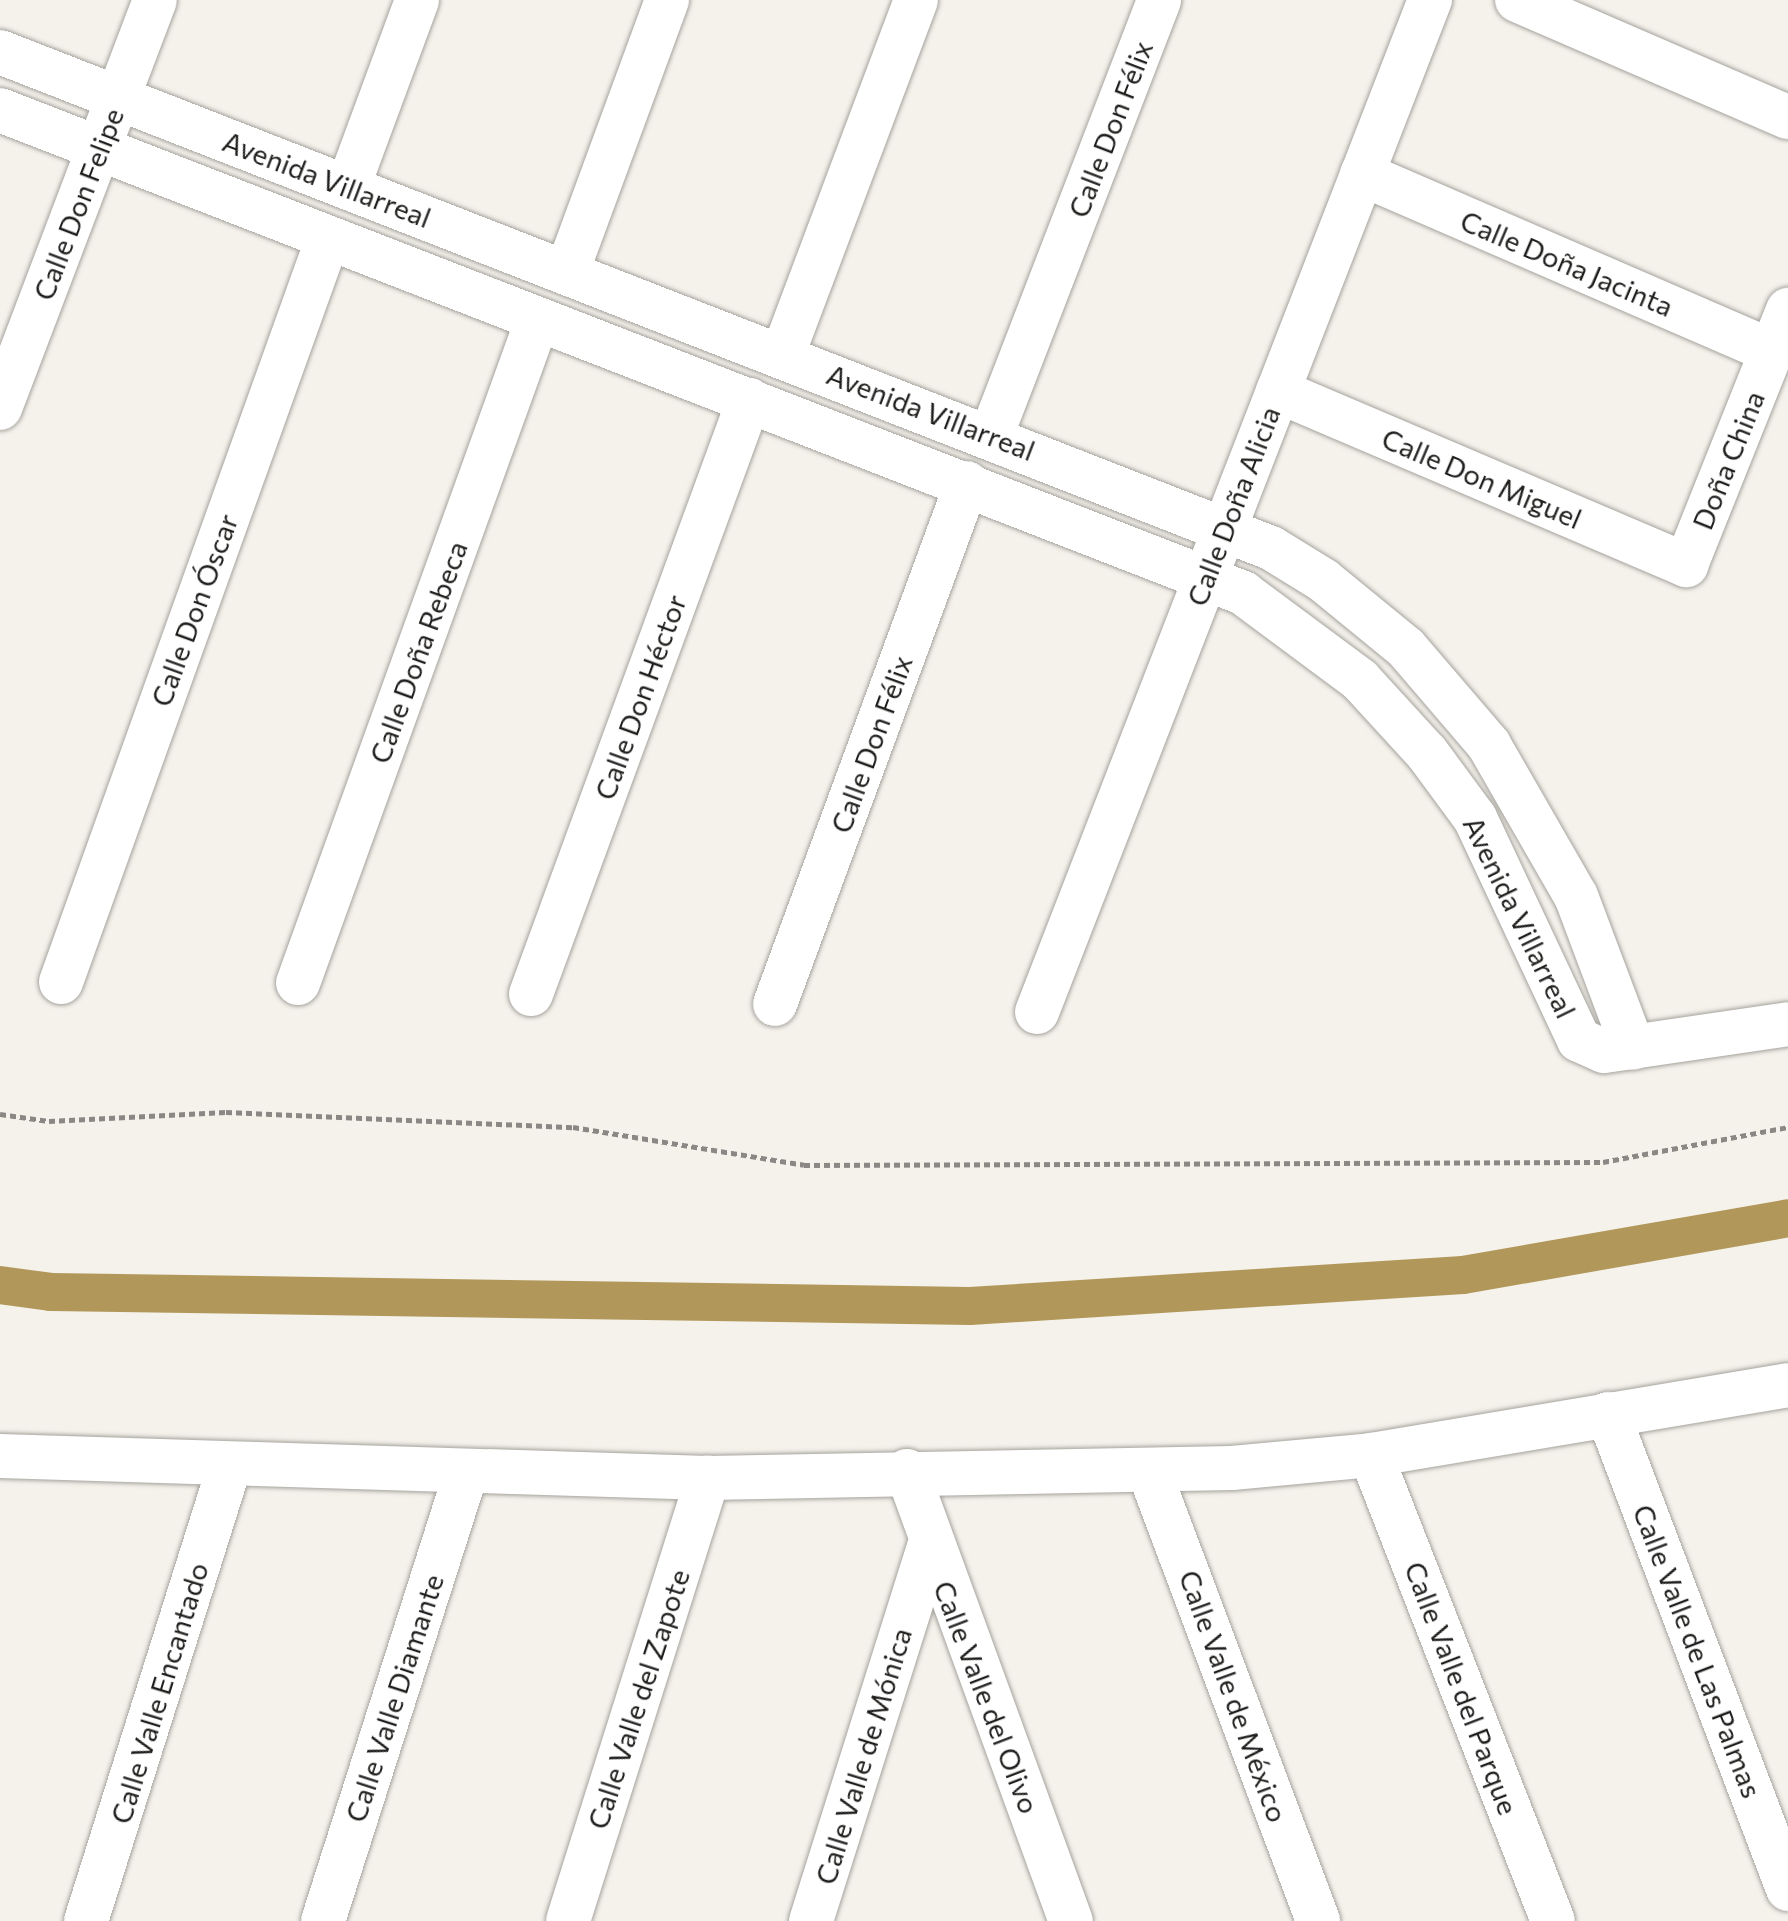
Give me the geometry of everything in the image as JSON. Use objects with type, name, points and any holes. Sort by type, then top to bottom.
[{"type":"street","name":"Calle Don Felipe","points":[[0,408],[155,0]]},
{"type":"street","points":[[348,187],[417,0]]},
{"type":"street","points":[[567,272],[667,0]]},
{"type":"street","points":[[783,354],[916,0]]},
{"type":"street","name":"Calle Don Félix","points":[[991,436],[1159,0]]},
{"type":"street","name":"Calle Doña Alicia","points":[[1037,1012],[1430,0]]},
{"type":"street","points":[[1517,0],[1788,117]]},
{"type":"street","name":"Avenida Villarreal","points":[[0,52],[1226,526],[1323,580],[1406,648],[1489,745],[1576,896],[1633,1048],[1604,1051],[1579,1040],[1475,818],[1427,753],[1360,680],[1243,593],[967,483],[537,321],[0,110]]},
{"type":"street","name":"Calle Doña Jacinta","points":[[1362,174],[1772,351]]},
{"type":"street","name":"Calle Don Óscar","points":[[61,982],[328,238]]},
{"type":"street","name":"Doña China","points":[[1686,565],[1788,310]]},
{"type":"street","name":"Calle Doña Rebeca","points":[[298,983],[537,321]]},
{"type":"street","name":"Calle Don Miguel","points":[[1278,391],[1686,565]]},
{"type":"street","name":"Calle Don Héctor","points":[[531,994],[749,400]]},
{"type":"street","name":"Calle Don Félix","points":[[775,1004],[967,483]]},
{"type":"street","points":[[1633,1048],[1788,1024]]},
{"type":"street","points":[[0,1456],[466,1474],[708,1478],[907,1471],[1149,1471],[1371,1455],[1788,1385]]},
{"type":"street","name":"Calle Valle de Las Palmas","points":[[1608,1414],[1788,1889]]},
{"type":"street","name":"Calle Valle del Parque","points":[[1371,1455],[1553,1921]]},
{"type":"street","name":"Calle Valle Encantado","points":[[86,1921],[230,1464]]},
{"type":"street","name":"Calle Valle del Olivo","points":[[907,1471],[930,1544],[1071,1921]]},
{"type":"street","name":"Calle Valle de México","points":[[1149,1471],[1318,1921]]},
{"type":"street","name":"Calle Valle Diamante","points":[[323,1921],[466,1474]]},
{"type":"street","name":"Calle Valle del Zapote","points":[[568,1921],[708,1478]]},
{"type":"street","name":"Calle Valle de Mónica","points":[[823,1909],[930,1544]]},
{"type":"path","points":[[0,1114],[49,1121],[226,1112],[573,1127],[804,1165],[1603,1162],[1788,1127]]},
{"type":"waterway","points":[[0,1285],[51,1292],[970,1306],[1463,1275],[1788,1218]]}]
